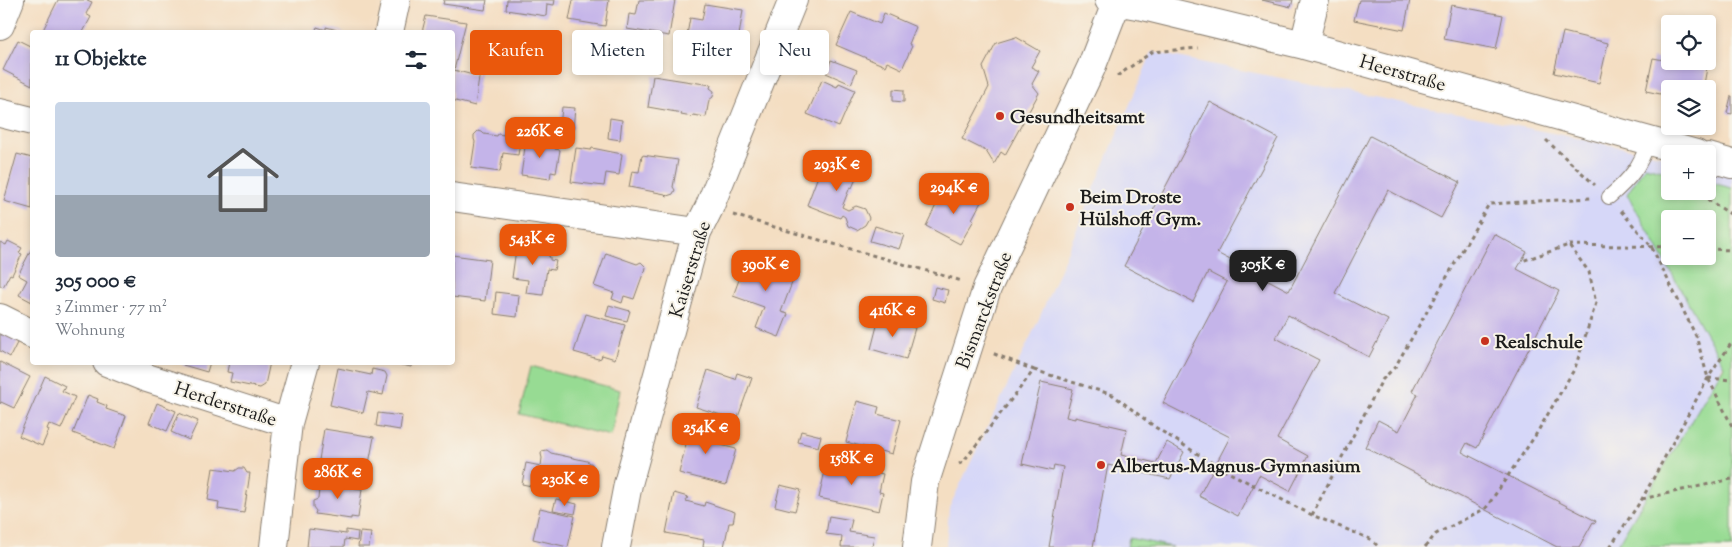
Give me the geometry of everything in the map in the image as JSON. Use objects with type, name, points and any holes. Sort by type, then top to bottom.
[{"type":"street","points":[[0,25],[10,0]]},
{"type":"street","points":[[389,30],[396,0]]},
{"type":"street","name":"Kaiserstraße","points":[[616,547],[628,484],[703,220],[792,0]]},
{"type":"street","points":[[1304,45],[1315,0]]},
{"type":"street","name":"Heerstraße","points":[[1128,2],[1304,45],[1663,145]]},
{"type":"street","name":"Bismarckstraße","points":[[917,547],[925,482],[987,288],[1091,68],[1128,2]]},
{"type":"street","points":[[0,113],[30,120]]},
{"type":"street","points":[[1716,159],[1732,164]]},
{"type":"street","points":[[455,198],[703,220]]},
{"type":"street","points":[[0,318],[30,333]]},
{"type":"street","name":"Herderstraße","points":[[114,365],[147,378],[288,423]]},
{"type":"street","points":[[274,547],[288,423],[304,365]]},
{"type":"lane","points":[[1609,198],[1629,180],[1642,160],[1649,141]]},
{"type":"path","points":[[1091,68],[1110,80],[1152,52],[1201,48]]},
{"type":"path","points":[[1544,138],[1609,198],[1650,246],[1696,336],[1708,378],[1732,426]]},
{"type":"path","points":[[1312,515],[1382,380],[1394,367],[1489,204],[1609,198]]},
{"type":"path","points":[[1708,200],[1732,215]]},
{"type":"path","points":[[703,220],[987,288]]},
{"type":"path","points":[[1425,547],[1436,534],[1486,508],[1535,436],[1575,368],[1596,303],[1589,272],[1569,245]]},
{"type":"path","points":[[1522,261],[1569,245],[1661,247]]},
{"type":"path","points":[[1716,249],[1732,250]]},
{"type":"path","points":[[1610,547],[1642,499],[1708,378],[1732,342]]},
{"type":"path","points":[[969,344],[1034,370],[1113,394],[1156,427],[1220,468],[1312,515],[1370,539],[1379,547]]},
{"type":"path","points":[[925,482],[963,462],[1034,370]]},
{"type":"path","points":[[1708,378],[1732,380]]},
{"type":"path","points":[[1642,499],[1732,479]]},
{"type":"shaded area","points":[[1152,52],[1661,155],[1661,200],[1716,200],[1716,166],[1732,169],[1732,345],[1638,547],[946,547],[949,508],[1038,321]]},
{"type":"green space","points":[[1645,166],[1661,170],[1661,200],[1716,200],[1716,184],[1732,188],[1732,547],[1616,547],[1724,366],[1667,265],[1716,265],[1716,210],[1661,210],[1661,254],[1627,194]]},
{"type":"green space","points":[[531,366],[620,390],[611,436],[519,414]]},
{"type":"green space","points":[[1129,538],[1172,547],[1127,547]]},
{"type":"building","points":[[58,0],[87,0],[92,2],[86,14],[91,17],[84,30],[43,30]]},
{"type":"building","points":[[444,0],[487,0],[485,10],[443,4]]},
{"type":"building","points":[[507,0],[555,0],[554,5],[547,4],[546,16],[506,10]]},
{"type":"building","points":[[573,0],[609,0],[605,26],[569,20]]},
{"type":"building","points":[[639,0],[675,0],[669,36],[663,35],[663,30],[627,29],[629,14],[636,15]]},
{"type":"building","points":[[1262,0],[1293,0],[1291,7]]},
{"type":"building","points":[[1359,0],[1410,0],[1404,30],[1354,20]]},
{"type":"building","points":[[705,4],[743,10],[740,30],[688,30],[690,18],[702,20]]},
{"type":"building","points":[[1451,5],[1503,15],[1496,49],[1444,39]]},
{"type":"building","points":[[851,12],[880,24],[884,13],[916,27],[909,44],[912,46],[902,69],[887,62],[885,66],[836,45]]},
{"type":"building","points":[[426,16],[466,22],[455,66],[455,30],[422,30]]},
{"type":"building","points":[[326,27],[337,30],[326,30]]},
{"type":"building","points":[[1563,32],[1608,43],[1599,83],[1554,73]]},
{"type":"building","name":"Gesundheitsamt","points":[[1016,37],[1040,51],[1031,67],[1039,71],[1032,84],[1039,93],[1005,155],[1001,152],[994,164],[986,151],[962,139],[989,87],[983,67],[996,43]]},
{"type":"building","points":[[18,40],[30,46],[30,84],[3,70]]},
{"type":"building","points":[[1653,58],[1661,59],[1661,70],[1707,70],[1705,80],[1661,80],[1661,94],[1646,91]]},
{"type":"building","points":[[831,60],[857,70],[851,84],[829,74]]},
{"type":"building","points":[[455,70],[470,75],[479,75],[475,106],[455,101]]},
{"type":"building","points":[[653,76],[711,85],[710,88],[714,91],[713,97],[709,100],[706,117],[693,115],[692,117],[681,115],[682,113],[648,107]]},
{"type":"building","points":[[822,80],[837,87],[839,83],[855,90],[839,127],[807,114]]},
{"type":"building","points":[[893,89],[904,90],[904,102],[893,101]]},
{"type":"building","points":[[1732,96],[1732,114],[1727,113]]},
{"type":"building","points":[[1210,102],[1278,138],[1217,253],[1289,291],[1370,136],[1460,182],[1441,218],[1388,190],[1335,293],[1388,320],[1369,357],[1288,315],[1276,338],[1319,360],[1277,439],[1308,456],[1290,491],[1259,475],[1238,516],[1199,496],[1230,437],[1163,403],[1227,282],[1208,272],[1193,302],[1124,266]]},
{"type":"building","points":[[562,107],[575,108],[573,129],[560,127]]},
{"type":"building","points":[[610,118],[622,120],[620,140],[608,138]]},
{"type":"building","points":[[505,128],[522,131],[518,155],[503,153],[500,172],[471,168],[475,142],[474,135],[478,131],[497,136],[498,134],[504,135]]},
{"type":"building","points":[[527,139],[546,143],[553,141],[556,145],[555,149],[560,150],[556,173],[551,172],[550,179],[521,175],[525,147],[524,141]]},
{"type":"building","points":[[576,148],[591,150],[592,148],[622,154],[619,175],[606,173],[604,186],[571,182]]},
{"type":"building","points":[[17,154],[30,157],[30,208],[4,201]]},
{"type":"building","points":[[642,155],[678,160],[673,194],[667,196],[629,187],[632,171],[639,172]]},
{"type":"building","points":[[823,156],[860,169],[842,207],[848,210],[856,206],[865,209],[869,218],[865,225],[857,230],[848,226],[845,217],[842,215],[840,218],[807,205]]},
{"type":"building","points":[[949,185],[981,202],[972,219],[974,220],[960,244],[926,226],[938,201],[940,202]]},
{"type":"building","points":[[875,226],[904,235],[899,249],[870,241]]},
{"type":"building","name":"Realschule","points":[[1494,234],[1527,252],[1517,269],[1559,291],[1477,448],[1467,443],[1462,452],[1596,521],[1595,523],[1593,522],[1579,547],[1557,547],[1365,447],[1378,420],[1399,431],[1418,394],[1412,391]]},
{"type":"building","points":[[8,241],[22,248],[19,253],[22,254],[12,275],[10,274],[3,287],[0,285],[0,242],[6,245]]},
{"type":"building","points":[[517,242],[550,246],[550,260],[556,261],[554,270],[547,269],[543,295],[526,293],[528,280],[512,278]]},
{"type":"building","points":[[30,252],[30,301],[19,295],[27,280],[18,275]]},
{"type":"building","points":[[606,253],[637,264],[641,262],[646,267],[634,299],[624,296],[622,303],[612,299],[614,293],[594,286]]},
{"type":"building","points":[[455,255],[490,260],[485,301],[455,297]]},
{"type":"building","points":[[747,258],[774,268],[777,260],[792,266],[789,273],[795,275],[781,312],[788,314],[779,337],[756,328],[764,307],[733,296]]},
{"type":"building","points":[[935,287],[948,290],[945,303],[932,299]]},
{"type":"building","points":[[496,292],[519,295],[517,317],[494,314]]},
{"type":"building","points":[[609,305],[630,311],[627,321],[606,316]]},
{"type":"building","points":[[586,314],[625,325],[615,359],[602,355],[598,359],[574,352]]},
{"type":"building","points":[[891,317],[904,320],[903,324],[915,328],[906,359],[871,349],[879,318],[890,321]]},
{"type":"building","points":[[0,331],[18,341],[10,357],[0,351]]},
{"type":"building","points":[[0,362],[30,377],[14,408],[1,402],[0,404]]},
{"type":"building","points":[[183,365],[209,365],[207,372]]},
{"type":"building","points":[[228,365],[269,365],[265,385],[260,388],[230,382],[232,373],[227,372]]},
{"type":"building","points":[[338,368],[371,375],[372,369],[385,372],[387,376],[383,395],[368,392],[363,413],[330,405]]},
{"type":"building","points":[[708,370],[735,379],[737,373],[752,378],[737,420],[696,407]]},
{"type":"building","points":[[45,376],[65,386],[62,391],[75,397],[61,429],[49,424],[47,429],[49,430],[42,446],[19,436]]},
{"type":"building","name":"Albertus-Magnus-Gymnasium","points":[[1041,382],[1073,389],[1066,417],[1075,419],[1075,417],[1127,429],[1121,455],[1156,463],[1167,442],[1184,452],[1170,479],[1108,465],[1093,547],[1049,547],[1063,467],[1054,465],[1053,471],[1022,464]]},
{"type":"building","points":[[88,395],[98,399],[97,402],[107,406],[106,409],[126,416],[114,449],[73,433]]},
{"type":"building","points":[[857,401],[879,407],[877,414],[901,420],[892,454],[846,442]]},
{"type":"building","points":[[157,403],[176,411],[167,431],[149,423]]},
{"type":"building","points":[[179,413],[198,421],[189,440],[171,432]]},
{"type":"building","points":[[378,413],[402,416],[400,430],[376,426]]},
{"type":"building","points":[[692,419],[713,424],[709,442],[736,449],[726,485],[679,473]]},
{"type":"building","points":[[324,429],[374,437],[368,469],[319,460]]},
{"type":"building","points":[[801,431],[821,436],[818,447],[798,442]]},
{"type":"building","points":[[547,450],[551,453],[587,461],[592,464],[593,467],[590,472],[584,472],[580,493],[537,484],[536,487],[522,484],[526,463],[541,466],[542,451]]},
{"type":"building","points":[[827,461],[883,474],[879,492],[883,493],[879,511],[819,498]]},
{"type":"building","points":[[213,468],[235,471],[239,468],[244,468],[247,473],[250,473],[244,513],[218,509],[219,502],[208,500]]},
{"type":"building","points":[[320,480],[362,489],[358,518],[351,517],[351,519],[315,514],[313,501],[318,499]]},
{"type":"building","points":[[780,485],[801,490],[795,511],[775,506]]},
{"type":"building","points":[[674,493],[688,497],[686,501],[704,506],[705,502],[735,512],[733,523],[729,523],[724,547],[703,547],[704,540],[666,533]]},
{"type":"building","points":[[556,499],[577,504],[575,514],[553,510]]},
{"type":"building","points":[[540,508],[575,516],[568,547],[533,539]]},
{"type":"building","points":[[829,516],[852,520],[849,532],[874,536],[872,547],[841,547],[842,536],[826,534]]},
{"type":"building","points":[[309,529],[346,534],[346,530],[358,532],[357,541],[345,539],[344,547],[307,547]]},
{"type":"building","points":[[360,532],[371,533],[369,547],[358,547]]},
{"type":"place","name":"Gesundheitsamt","points":[[1000,116]]},
{"type":"place","name":"Beim Droste Hülshoff Gym.","points":[[1070,207]]},
{"type":"place","name":"Realschule","points":[[1485,341]]},
{"type":"place","name":"Albertus-Magnus-Gymnasium","points":[[1101,465]]}]
